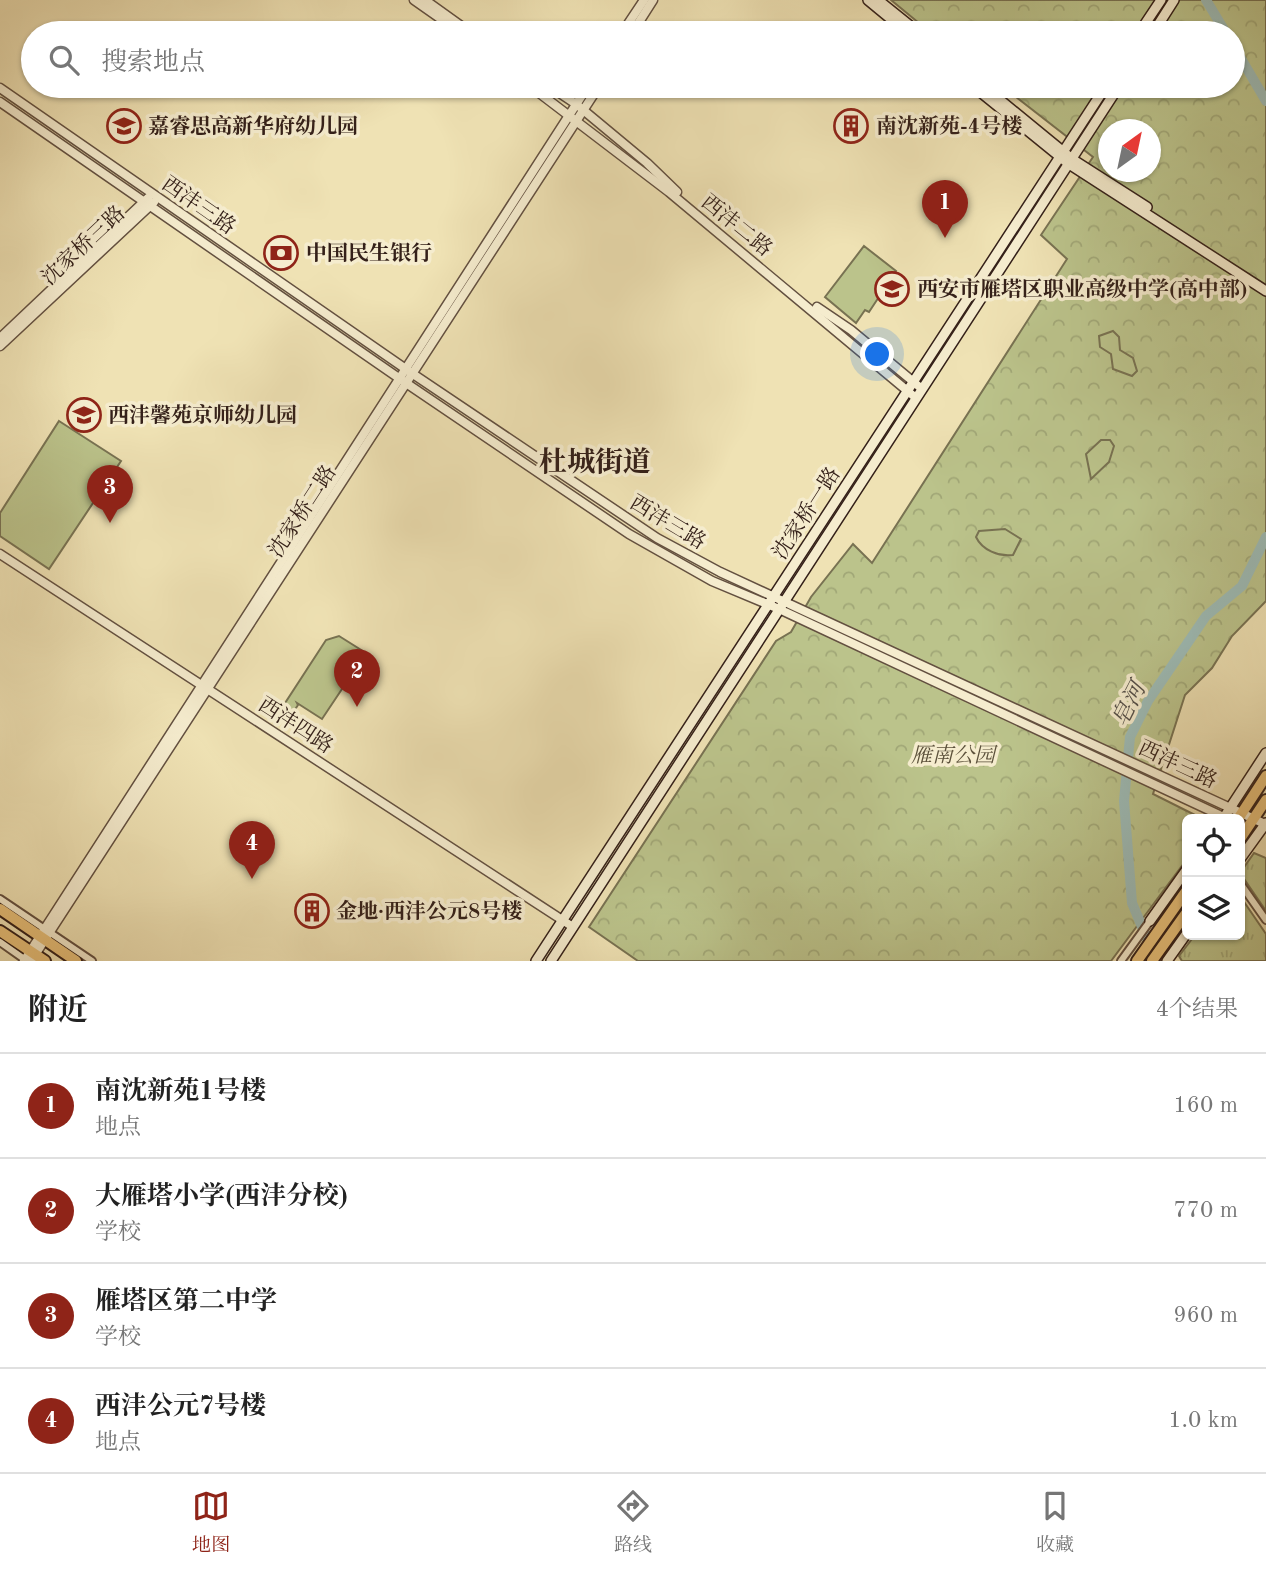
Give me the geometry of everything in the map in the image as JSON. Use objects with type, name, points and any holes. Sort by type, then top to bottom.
[{"type":"main road","points":[[868,0],[893,21]]},
{"type":"main road","points":[[878,0],[904,21]]},
{"type":"main road","points":[[1147,21],[1161,0]]},
{"type":"main road","points":[[1161,21],[1174,0]]},
{"type":"main road","points":[[989,98],[1070,161],[1266,291]]},
{"type":"main road","points":[[997,98],[1061,154]]},
{"type":"main road","name":"沈家桥一路","points":[[537,961],[1098,98]]},
{"type":"main road","name":"沈家桥一路","points":[[551,961],[1111,98]]},
{"type":"main road","points":[[1070,161],[1266,284]]},
{"type":"main road","points":[[1228,814],[1266,753]]},
{"type":"main road","points":[[1246,823],[1266,776]]},
{"type":"main road","points":[[1246,823],[1266,800]]},
{"type":"main road","points":[[1246,823],[1265,823]]},
{"type":"main road","points":[[1150,921],[1182,876]]},
{"type":"main road","points":[[1143,959],[1182,898]]},
{"type":"main road","points":[[0,909],[44,933],[76,961]]},
{"type":"main road","points":[[1143,959],[1161,948],[1182,919]]},
{"type":"main road","points":[[0,931],[31,958]]},
{"type":"main road","points":[[1168,960],[1182,940]]},
{"type":"street","points":[[414,0],[444,21]]},
{"type":"street","points":[[425,0],[454,21]]},
{"type":"street","points":[[630,21],[644,0]]},
{"type":"street","points":[[640,21],[653,0]]},
{"type":"street","name":"西沣三路","points":[[0,89],[657,538],[720,572],[1231,808],[1246,823]]},
{"type":"street","name":"西沣二路","points":[[547,98],[669,192],[916,398]]},
{"type":"street","name":"西沣二路","points":[[567,98],[647,163],[683,197],[922,389]]},
{"type":"street","name":"沈家桥二路","points":[[580,107],[583,98]]},
{"type":"street","name":"沈家桥二路","points":[[31,958],[44,933],[573,117],[588,98]]},
{"type":"street","name":"西沣三路","points":[[0,102],[403,381],[652,548],[712,581],[779,609],[1215,814]]},
{"type":"street","name":"沈家桥三路","points":[[0,346],[155,196]]},
{"type":"street","name":"沈家桥三路","points":[[0,338],[147,204]]},
{"type":"street","name":"西沣四路","points":[[0,554],[573,927]]},
{"type":"street","points":[[1245,890],[1266,920]]},
{"type":"street","points":[[0,899],[44,933],[92,961]]},
{"type":"street","points":[[1121,961],[1150,921]]},
{"type":"street","points":[[0,942],[31,958]]},
{"type":"green space","name":"雁南公园","points":[[891,0],[1266,0],[1266,601],[1232,636],[1212,668],[1185,695],[1153,794],[1193,814],[1182,814],[1182,866],[1111,961],[638,961],[589,927],[776,641],[791,632],[811,597],[853,544],[872,563],[1067,259],[1041,235],[1093,157],[1017,98],[1245,98],[1245,21],[916,21]]},
{"type":"green space","points":[[864,246],[896,271],[869,312],[865,310],[856,323],[825,297]]},
{"type":"green space","points":[[1113,331],[1119,337],[1120,350],[1133,358],[1137,371],[1132,376],[1113,369],[1111,354],[1100,347],[1099,336]]},
{"type":"green space","points":[[59,421],[121,461],[49,569],[0,536],[0,513]]},
{"type":"green space","points":[[1101,440],[1110,440],[1114,446],[1109,462],[1091,479],[1086,454]]},
{"type":"green space","points":[[1005,529],[1021,539],[1013,555],[992,552],[982,546],[976,537],[979,531]]},
{"type":"green space","points":[[339,636],[366,653],[322,719],[297,703],[286,723],[276,717],[326,640]]},
{"type":"green space","points":[[1254,853],[1266,858],[1266,911],[1245,880],[1245,866]]},
{"type":"green space","points":[[1245,903],[1266,934],[1266,961],[1182,961],[1179,956],[1191,940],[1245,940]]},
{"type":"waterway","name":"皂河","points":[[1206,0],[1219,21]]},
{"type":"waterway","name":"皂河","points":[[1245,65],[1266,101]]},
{"type":"waterway","name":"皂河","points":[[1151,948],[1132,903],[1124,801],[1130,737],[1148,701],[1206,616],[1242,586],[1266,537]]},
{"type":"place","name":"嘉睿思高新华府幼儿园","points":[[124,126]]},
{"type":"place","name":"南沈新苑-4号楼","points":[[851,126]]},
{"type":"place","name":"南沈新苑1号楼","points":[[945,238]]},
{"type":"place","name":"中国民生银行","points":[[281,253]]},
{"type":"place","name":"西安市雁塔区职业高级中学(高中部)","points":[[892,289]]},
{"type":"place","name":"西沣馨苑京师幼儿园","points":[[84,415]]},
{"type":"place","name":"雁塔区第二中学","points":[[110,523]]},
{"type":"place","name":"大雁塔小学(西沣分校)","points":[[357,707]]},
{"type":"place","name":"西沣公元7号楼","points":[[252,879]]},
{"type":"place","name":"金地·西沣公元8号楼","points":[[312,911]]},
{"type":"district","name":"杜城街道","points":[[595,461]]}]
